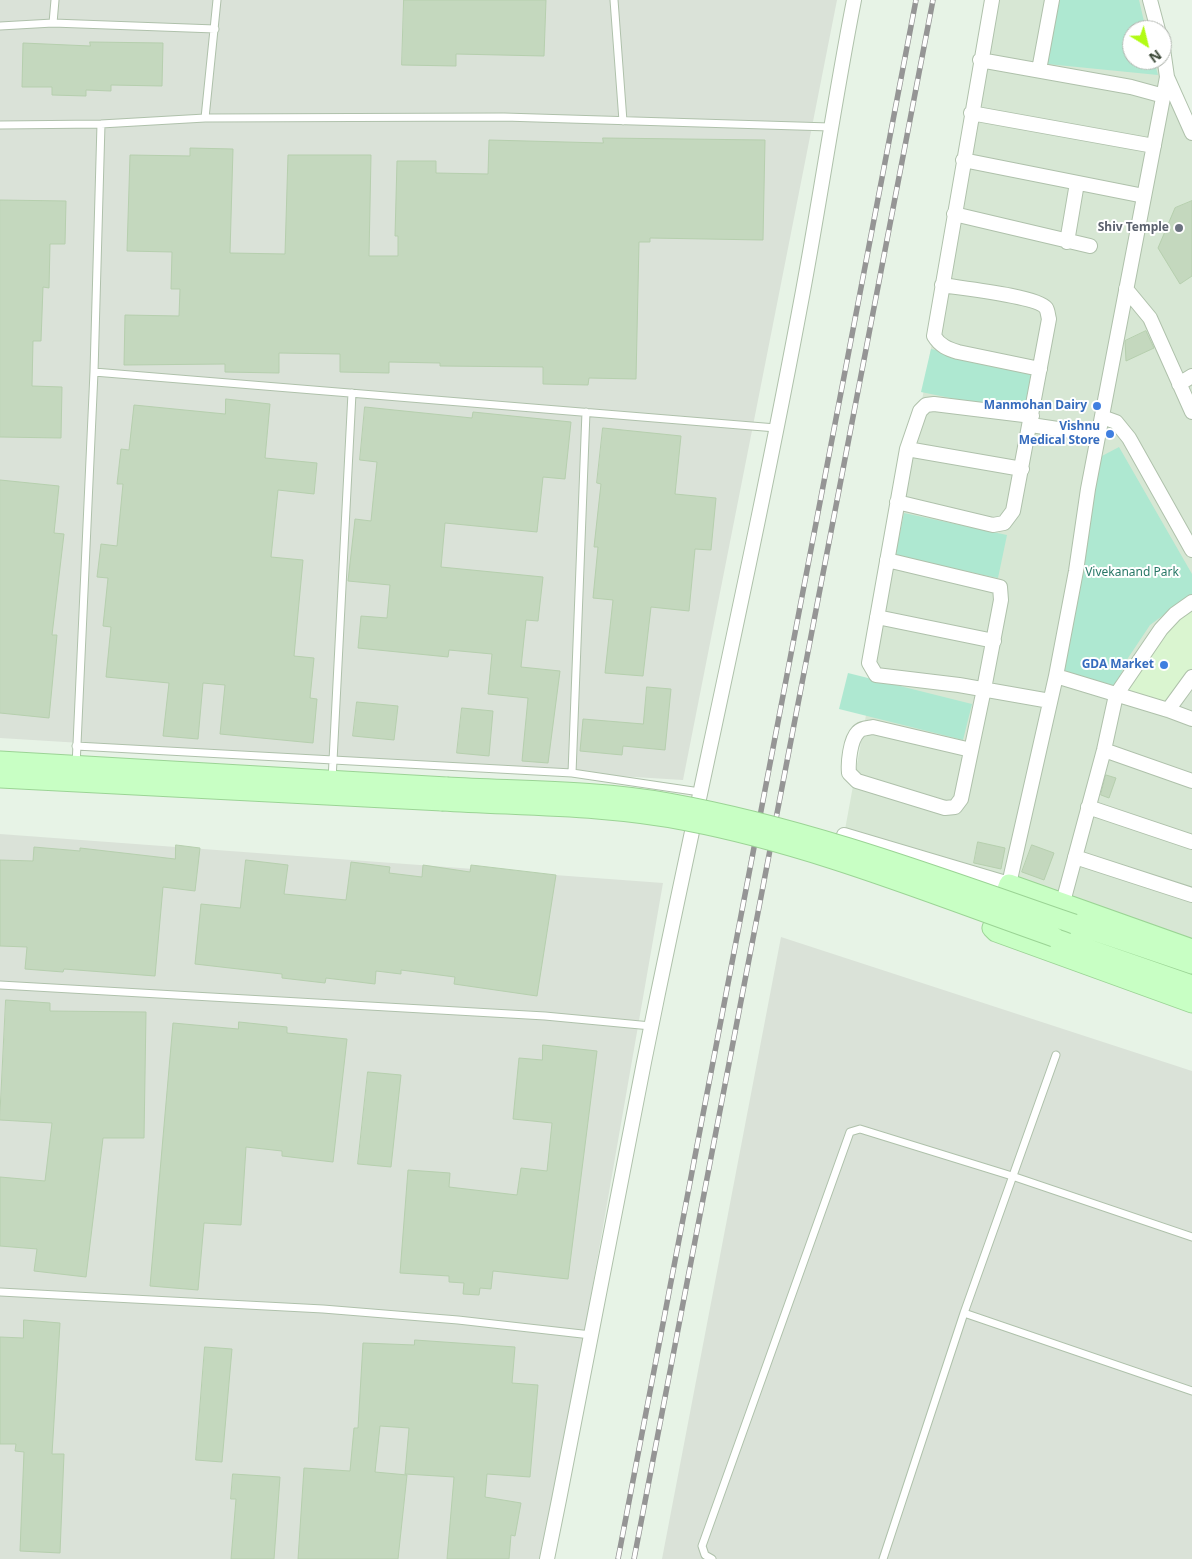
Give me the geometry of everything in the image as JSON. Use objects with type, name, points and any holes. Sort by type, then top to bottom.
[{"type":"main road","points":[[0,761],[332,781],[629,812],[732,830],[786,844],[1192,985]]},
{"type":"main road","points":[[0,778],[445,794],[620,798],[667,803],[729,815],[799,833],[946,879],[1192,964]]},
{"type":"main road","points":[[1192,949],[1009,884],[992,928],[996,932],[1192,1003]]},
{"type":"street","points":[[547,1559],[651,1026],[804,288],[830,127],[854,0]]},
{"type":"street","points":[[992,0],[980,60],[934,336],[938,342],[958,352],[1040,369]]},
{"type":"street","points":[[1039,70],[1052,0]]},
{"type":"street","points":[[1150,0],[1155,20]]},
{"type":"street","points":[[980,60],[1131,87],[1164,96]]},
{"type":"street","points":[[1166,70],[1167,77],[1192,134]]},
{"type":"street","points":[[844,836],[1009,884],[1056,676],[1098,435],[1167,77]]},
{"type":"street","points":[[971,113],[1154,146]]},
{"type":"street","points":[[963,160],[1144,196]]},
{"type":"street","points":[[1067,242],[1077,182]]},
{"type":"street","points":[[954,214],[1090,246]]},
{"type":"street","points":[[897,502],[1000,524],[1012,515],[1032,421],[1049,319],[1046,308],[1040,304],[1012,296],[942,285]]},
{"type":"street","points":[[1126,289],[1150,318],[1192,412]]},
{"type":"street","points":[[1179,384],[1192,376]]},
{"type":"street","points":[[1050,701],[984,689],[876,675],[869,662],[897,502],[907,449],[920,411],[926,405],[934,404],[1032,421],[1098,435]]},
{"type":"street","points":[[1102,416],[1116,422],[1129,438],[1192,550]]},
{"type":"street","points":[[907,449],[1022,468]]},
{"type":"street","points":[[887,560],[1000,587],[1001,600],[994,640],[961,799],[955,807],[945,808],[857,781],[849,773],[848,764],[856,734],[862,729],[873,727],[971,750]]},
{"type":"street","points":[[1062,902],[1104,750],[1116,695],[1175,614],[1192,602]]},
{"type":"street","points":[[877,617],[994,640]]},
{"type":"street","points":[[1056,676],[1192,719]]},
{"type":"street","points":[[1168,710],[1192,677]]},
{"type":"street","points":[[1104,750],[1192,781]]},
{"type":"street","points":[[1088,807],[1192,842]]},
{"type":"street","points":[[1075,856],[1192,895]]},
{"type":"lane","points":[[54,23],[55,0]]},
{"type":"lane","points":[[205,118],[217,0]]},
{"type":"lane","points":[[614,0],[623,121]]},
{"type":"lane","points":[[0,26],[54,23],[215,29]]},
{"type":"lane","points":[[0,124],[101,124],[205,118],[504,117],[830,127]]},
{"type":"lane","points":[[76,766],[94,372],[101,124]]},
{"type":"lane","points":[[94,372],[776,428]]},
{"type":"lane","points":[[332,781],[352,393]]},
{"type":"lane","points":[[572,773],[586,412]]},
{"type":"lane","points":[[76,746],[572,773],[700,792]]},
{"type":"lane","points":[[0,985],[545,1016],[651,1026]]},
{"type":"lane","points":[[883,1559],[964,1314],[1056,1055]]},
{"type":"lane","points":[[712,1559],[705,1554],[702,1546],[850,1132],[860,1129],[1012,1176],[1192,1237]]},
{"type":"lane","points":[[0,1292],[323,1309],[458,1320],[591,1335]]},
{"type":"lane","points":[[964,1314],[1192,1391]]},
{"type":"shaded area","points":[[0,0],[837,0],[683,780],[0,738]]},
{"type":"shaded area","points":[[991,0],[1146,0],[1152,20],[1122,20],[1122,70],[1166,70],[1192,129],[1192,950],[844,835],[895,557]]},
{"type":"shaded area","name":"GDA Market","points":[[1192,602],[1192,684],[1168,710],[1116,695],[1144,653]]},
{"type":"shaded area","points":[[0,834],[663,883],[545,1559],[0,1559]]},
{"type":"shaded area","points":[[781,937],[1192,1071],[1192,1559],[662,1559]]},
{"type":"green space","points":[[1059,0],[1139,0],[1144,20],[1122,20],[1122,70],[1157,70],[1158,75],[1047,64]]},
{"type":"green space","points":[[931,349],[1033,370],[1024,413],[921,392]]},
{"type":"green space","name":"Vivekanand Park","points":[[1119,447],[1192,574],[1192,594],[1150,625],[1128,658],[1115,687],[1060,673],[1100,457]]},
{"type":"green space","points":[[904,513],[1007,535],[998,578],[895,557]]},
{"type":"green space","points":[[848,673],[972,704],[963,740],[839,709]]},
{"type":"building","points":[[404,0],[546,0],[544,56],[456,54],[456,66],[402,65]]},
{"type":"building","points":[[90,42],[163,43],[162,86],[111,85],[111,91],[86,90],[86,96],[52,95],[52,87],[22,87],[23,43],[90,46]]},
{"type":"building","points":[[603,138],[765,140],[763,240],[650,238],[650,242],[639,242],[636,379],[589,378],[588,385],[543,384],[543,367],[440,366],[440,363],[389,362],[389,373],[340,372],[340,354],[279,353],[279,373],[225,372],[225,364],[124,365],[125,315],[179,316],[180,289],[171,289],[172,252],[127,251],[130,155],[190,156],[190,148],[233,149],[230,253],[285,254],[288,155],[371,155],[369,256],[398,256],[398,236],[395,236],[397,161],[436,161],[436,173],[488,174],[489,140],[603,143]]},
{"type":"building","points":[[0,200],[66,201],[65,244],[50,244],[49,288],[43,287],[41,341],[33,341],[32,386],[62,387],[61,438],[0,437]]},
{"type":"building","name":"Shiv Temple","points":[[1192,201],[1192,276],[1180,284],[1158,248],[1175,208]]},
{"type":"building","points":[[1146,331],[1154,348],[1126,361],[1125,341]]},
{"type":"building","points":[[226,399],[270,404],[265,458],[317,463],[314,494],[278,490],[271,557],[303,560],[294,656],[314,658],[310,698],[317,699],[313,743],[220,734],[225,685],[203,683],[198,739],[163,736],[169,683],[106,677],[111,627],[103,626],[108,578],[97,577],[101,544],[117,546],[123,484],[117,484],[121,449],[129,450],[134,405],[225,414]]},
{"type":"building","points":[[365,407],[472,418],[473,412],[571,422],[565,479],[543,477],[537,532],[445,523],[441,567],[543,577],[538,621],[526,620],[521,667],[560,671],[548,763],[522,761],[528,698],[488,694],[492,654],[449,650],[448,657],[358,648],[361,616],[387,618],[390,585],[348,581],[355,519],[371,521],[377,462],[360,460]]},
{"type":"building","points":[[603,428],[681,436],[675,494],[716,498],[711,550],[695,549],[689,611],[651,607],[643,676],[605,673],[613,600],[593,598],[598,547],[594,547],[601,484],[597,483]]},
{"type":"building","points":[[0,480],[59,486],[54,533],[64,534],[52,635],[57,635],[49,718],[0,713]]},
{"type":"building","points":[[647,687],[671,689],[665,750],[623,746],[622,755],[580,751],[583,719],[643,724]]},
{"type":"building","points":[[357,702],[398,706],[394,740],[353,736]]},
{"type":"building","points":[[462,708],[493,711],[489,756],[457,753]]},
{"type":"building","points":[[1106,775],[1116,778],[1109,798],[1101,795]]},
{"type":"building","points":[[978,842],[1005,848],[1001,869],[974,863]]},
{"type":"building","points":[[176,845],[200,848],[195,891],[163,887],[155,976],[64,969],[63,972],[25,969],[27,947],[0,946],[0,860],[33,861],[34,847],[80,851],[80,848],[175,859]]},
{"type":"building","points":[[1032,845],[1054,853],[1044,880],[1022,872]]},
{"type":"building","points":[[246,860],[288,865],[284,894],[346,900],[351,862],[390,867],[389,873],[422,877],[423,865],[470,872],[471,865],[556,875],[537,996],[454,984],[455,977],[401,970],[401,974],[376,971],[375,984],[326,978],[325,983],[282,978],[282,974],[195,964],[201,904],[240,908]]},
{"type":"building","points":[[6,1000],[50,1003],[50,1011],[146,1012],[144,1138],[103,1138],[86,1277],[34,1271],[37,1249],[0,1246],[0,1177],[45,1181],[52,1123],[0,1120]]},
{"type":"building","points":[[239,1022],[287,1027],[287,1033],[347,1039],[333,1162],[282,1156],[282,1151],[246,1147],[241,1225],[204,1223],[198,1290],[150,1286],[173,1023],[238,1029]]},
{"type":"building","points":[[543,1045],[597,1051],[568,1279],[493,1271],[491,1289],[480,1288],[479,1295],[463,1294],[464,1283],[449,1282],[449,1276],[400,1273],[408,1170],[450,1173],[449,1187],[517,1195],[521,1168],[547,1171],[552,1123],[513,1119],[519,1058],[542,1060]]},
{"type":"building","points":[[368,1072],[401,1075],[391,1167],[358,1164]]},
{"type":"building","points":[[24,1320],[60,1323],[52,1454],[64,1454],[60,1553],[20,1551],[24,1452],[15,1451],[16,1444],[0,1444],[0,1337],[23,1338]]},
{"type":"building","points":[[415,1340],[515,1347],[512,1383],[538,1385],[530,1477],[487,1474],[485,1497],[521,1503],[515,1536],[511,1535],[509,1559],[447,1559],[454,1477],[405,1474],[409,1428],[380,1426],[375,1472],[407,1475],[398,1559],[298,1559],[304,1468],[350,1471],[354,1428],[358,1428],[363,1343],[414,1345]]},
{"type":"building","points":[[205,1347],[232,1349],[222,1462],[196,1460]]},
{"type":"building","points":[[233,1474],[280,1477],[274,1559],[231,1559],[236,1499],[231,1499]]},
{"type":"railway","points":[[618,1559],[916,0]]},
{"type":"railway","points":[[634,1559],[933,0]]},
{"type":"place","name":"Shiv Temple","points":[[1179,228]]},
{"type":"place","name":"Manmohan Dairy","points":[[1097,406]]},
{"type":"place","name":"Vishnu Medical Store","points":[[1110,434]]},
{"type":"place","name":"GDA Market","points":[[1164,665]]}]
